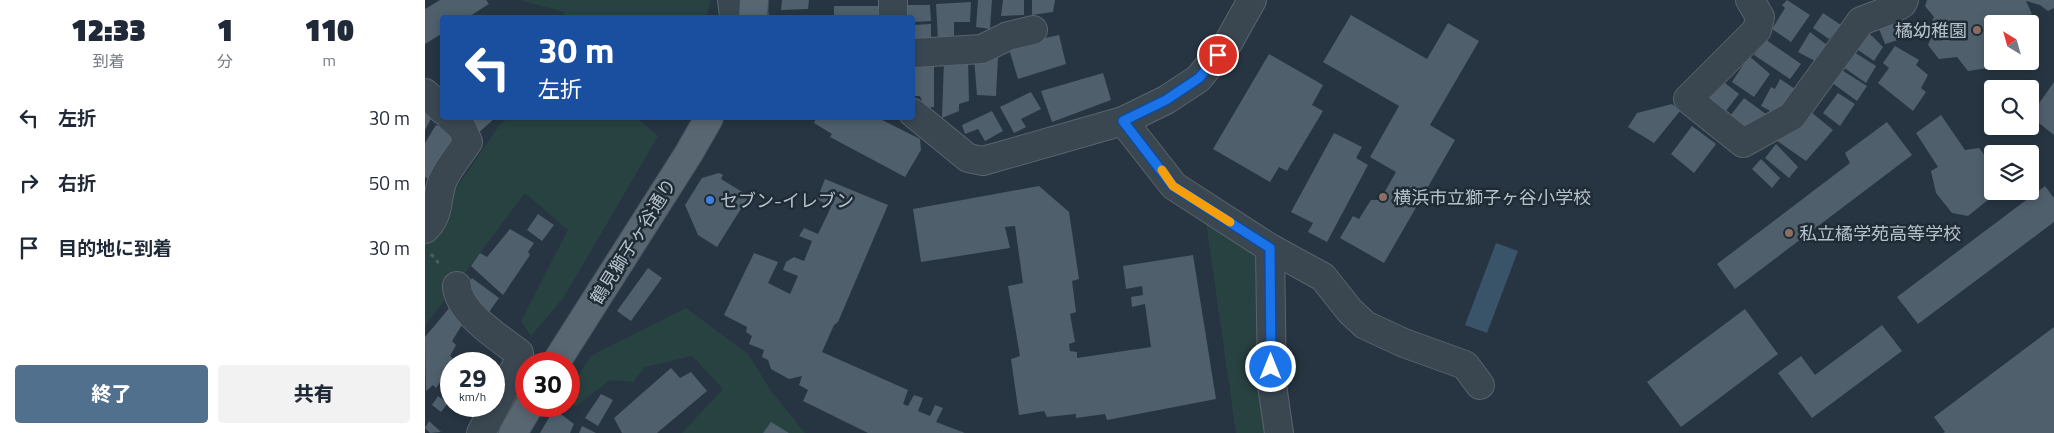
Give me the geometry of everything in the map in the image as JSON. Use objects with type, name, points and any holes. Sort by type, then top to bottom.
[{"type":"main road","points":[[753,15],[755,0]]},
{"type":"main road","name":"鶴見獅子ヶ谷通り","points":[[563,352],[689,153],[708,120]]},
{"type":"main road","points":[[513,433],[522,417]]},
{"type":"street","points":[[732,0],[734,15]]},
{"type":"street","points":[[893,0],[893,15]]},
{"type":"street","points":[[915,115],[968,158],[983,161],[1123,121],[1166,100],[1199,78],[1228,44],[1252,0]]},
{"type":"street","points":[[1750,0],[1760,18],[1757,30],[1688,99],[1743,143],[1792,116],[1861,21],[1893,9],[1902,4],[1904,0]]},
{"type":"street","points":[[915,53],[982,49],[1008,36],[1033,30]]},
{"type":"street","points":[[425,93],[440,107]]},
{"type":"street","points":[[426,236],[438,210],[443,180],[468,142],[462,128],[453,120]]},
{"type":"street","points":[[1123,121],[1173,186],[1270,248],[1323,277],[1350,311],[1365,325],[1404,343],[1465,365],[1481,385]]},
{"type":"street","points":[[1270,248],[1272,385],[1279,433]]},
{"type":"street","points":[[457,286],[457,295],[463,305],[479,322],[519,354],[519,361],[481,433]]},
{"type":"green space","points":[[519,0],[711,0],[707,15],[564,15],[564,12]]},
{"type":"green space","points":[[505,120],[639,120],[658,136],[564,297],[531,336],[521,321],[568,230],[525,193],[425,326],[425,234],[498,127]]},
{"type":"green space","points":[[1206,222],[1258,255],[1268,433],[1236,433]]},
{"type":"green space","points":[[686,308],[748,354],[771,391],[805,433],[682,433],[723,389],[692,356],[645,367],[633,382],[610,380],[580,403],[580,373],[591,356]]},
{"type":"water","points":[[1496,243],[1518,251],[1487,333],[1465,325]]},
{"type":"building","points":[[440,0],[486,0],[489,4],[472,15],[440,15],[440,35],[425,44],[425,9]]},
{"type":"building","points":[[782,0],[809,0],[808,9],[781,10]]},
{"type":"building","points":[[978,0],[992,0],[990,29],[976,27]]},
{"type":"building","points":[[1003,0],[1024,0],[1024,15],[1001,16]]},
{"type":"building","points":[[1032,0],[1055,0],[1053,12],[1032,15]]},
{"type":"building","points":[[1787,0],[1810,15],[1791,42],[1772,29],[1785,8],[1782,5]]},
{"type":"building","points":[[1927,0],[2054,0],[2054,8],[2048,11],[2040,5],[2026,1],[2032,14],[2030,15],[1984,15],[1984,69],[1968,71],[1957,57],[1939,59],[1928,45],[1935,28],[1931,23],[1934,17],[1925,6]]},
{"type":"building","points":[[971,2],[970,22],[954,22],[954,41],[938,40],[936,4]]},
{"type":"building","points":[[905,5],[930,5],[931,21],[915,22],[915,15],[905,15]]},
{"type":"building","points":[[834,6],[880,6],[879,15],[834,15]]},
{"type":"building","points":[[1823,13],[1841,25],[1829,39],[1813,28]]},
{"type":"building","points":[[1351,15],[1427,59],[1448,23],[1479,41],[1430,125],[1455,140],[1384,263],[1340,238],[1353,216],[1359,219],[1371,200],[1380,200],[1396,172],[1370,157],[1399,106],[1323,62]]},
{"type":"building","points":[[1904,21],[1911,36],[1885,44],[1879,29]]},
{"type":"building","points":[[931,24],[931,38],[915,39],[915,25]]},
{"type":"building","points":[[1810,32],[1827,45],[1815,61],[1798,52]]},
{"type":"building","points":[[1869,33],[1883,47],[1874,61],[1858,50]]},
{"type":"building","points":[[1059,35],[1066,64],[1018,79],[1008,46]]},
{"type":"building","points":[[1765,39],[1801,64],[1790,79],[1754,55]]},
{"type":"building","points":[[1895,46],[1919,60],[1916,65],[1928,75],[1921,88],[1926,92],[1913,111],[1878,83],[1889,68],[1883,63]]},
{"type":"building","points":[[1854,52],[1876,66],[1866,83],[1843,67]]},
{"type":"building","points":[[1269,54],[1323,85],[1312,105],[1323,111],[1287,171],[1279,167],[1270,182],[1213,149]]},
{"type":"building","points":[[1749,56],[1770,74],[1754,97],[1732,82]]},
{"type":"building","points":[[998,57],[996,96],[977,95],[974,58]]},
{"type":"building","points":[[968,59],[969,101],[959,104],[959,111],[942,118],[944,60]]},
{"type":"building","points":[[934,62],[934,107],[925,108],[920,96],[915,96],[915,63]]},
{"type":"building","points":[[1840,69],[1867,86],[1857,101],[1831,82]]},
{"type":"building","points":[[1103,73],[1111,100],[1052,122],[1041,91]]},
{"type":"building","points":[[1716,76],[1739,94],[1722,116],[1699,97]]},
{"type":"building","points":[[1780,79],[1795,89],[1776,114],[1761,106],[1771,87],[1775,89]]},
{"type":"building","points":[[2054,82],[2054,135],[2039,123],[2039,103]]},
{"type":"building","points":[[1031,92],[1041,109],[1021,119],[1026,127],[1014,133],[1000,107]]},
{"type":"building","points":[[1838,93],[1855,104],[1840,126],[1823,113]]},
{"type":"building","points":[[1744,98],[1770,117],[1743,133],[1727,120]]},
{"type":"building","points":[[1672,104],[1680,111],[1654,143],[1628,127],[1637,113]]},
{"type":"building","points":[[425,111],[433,115],[425,130]]},
{"type":"building","points":[[992,111],[1003,131],[985,141],[978,129],[965,134],[962,125]]},
{"type":"building","points":[[1811,112],[1833,130],[1806,161],[1776,140]]},
{"type":"building","points":[[1941,115],[1965,150],[1979,148],[1984,154],[1984,200],[1988,200],[1968,216],[1952,213],[1936,193],[1931,171],[1938,167],[1916,133]]},
{"type":"building","points":[[462,120],[493,120],[476,135]]},
{"type":"building","points":[[815,120],[882,120],[920,139],[921,150],[905,177],[830,137],[832,134],[814,123]]},
{"type":"building","points":[[1887,122],[1912,155],[1735,289],[1717,264],[1850,163],[1845,153]]},
{"type":"building","points":[[436,125],[451,132],[450,138],[454,140],[430,180],[425,177],[425,143]]},
{"type":"building","points":[[1692,126],[1716,144],[1694,173],[1671,154]]},
{"type":"building","points":[[1334,133],[1362,147],[1356,158],[1368,165],[1327,242],[1308,232],[1313,223],[1291,212]]},
{"type":"building","points":[[1776,144],[1798,167],[1789,178],[1765,158]]},
{"type":"building","points":[[1761,159],[1780,178],[1772,188],[1752,169]]},
{"type":"building","points":[[719,173],[723,175],[721,179],[749,196],[717,247],[698,235],[685,205],[702,178]]},
{"type":"building","points":[[825,179],[888,205],[838,322],[834,325],[822,352],[908,390],[903,404],[908,406],[914,395],[923,398],[918,411],[930,416],[935,405],[943,408],[936,422],[965,433],[868,433],[803,401],[808,390],[799,385],[802,376],[789,379],[771,369],[768,360],[762,357],[764,350],[749,344],[752,336],[746,332],[747,327],[724,315],[754,253],[778,262],[768,283],[790,294],[798,276],[783,270],[786,262],[794,257],[804,261],[812,241],[799,236],[804,228],[818,234],[831,207],[817,199]]},
{"type":"building","points":[[1039,186],[1069,212],[1079,279],[1072,281],[1076,312],[1070,314],[1075,342],[1069,344],[1070,351],[1077,352],[1077,358],[1151,347],[1145,304],[1132,307],[1131,297],[1143,295],[1142,286],[1126,289],[1123,266],[1193,255],[1216,399],[1107,420],[1105,414],[1076,418],[1076,414],[1047,417],[1044,411],[1019,415],[1011,359],[1020,356],[1008,286],[1023,283],[1015,226],[1005,227],[1010,248],[921,262],[913,209]]},
{"type":"building","points":[[2045,186],[2054,198],[2054,222],[1918,324],[1897,297],[2026,200],[2039,200],[2039,190]]},
{"type":"building","points":[[538,214],[554,225],[542,241],[527,230]]},
{"type":"building","points":[[510,229],[534,243],[528,252],[530,255],[503,295],[471,266],[480,253],[487,257]]},
{"type":"building","points":[[648,268],[662,278],[631,321],[617,311]]},
{"type":"building","points":[[472,278],[499,298],[489,312],[461,292]]},
{"type":"building","points":[[451,306],[467,317],[452,341],[456,345],[452,352],[440,352],[440,382],[436,388],[433,385],[426,391],[425,337]]},
{"type":"building","points":[[1745,309],[1778,354],[1681,427],[1647,382]]},
{"type":"building","points":[[1882,325],[1902,351],[1812,418],[1778,373],[1801,356],[1815,375]]},
{"type":"building","points":[[2054,327],[2054,433],[1943,433],[1945,432],[1934,417]]},
{"type":"building","points":[[671,368],[680,378],[691,372],[707,391],[657,433],[622,433],[614,418]]},
{"type":"building","points":[[601,394],[613,400],[598,426],[585,418]]},
{"type":"building","points":[[438,396],[440,397],[440,411],[432,405]]},
{"type":"building","points":[[549,417],[565,417],[574,424],[570,433],[540,433]]},
{"type":"building","points":[[429,421],[441,432],[430,433],[425,428]]},
{"type":"building","points":[[771,422],[789,433],[763,433]]},
{"type":"building","points":[[582,426],[596,433],[579,433]]},
{"type":"slow traffic","points":[[1162,170],[1173,186],[1230,222]]},
{"type":"place","name":"橘幼稚園","points":[[1977,30]]},
{"type":"place","name":"横浜市立獅子ヶ谷小学校","points":[[1383,197]]},
{"type":"place","name":"セブン-イレブン","points":[[710,200]]},
{"type":"place","name":"私立橘学苑高等学校","points":[[1789,233]]},
{"type":"route","points":[[1218,55],[1199,78],[1166,100],[1123,121],[1173,186],[1270,248],[1271,367]]}]
